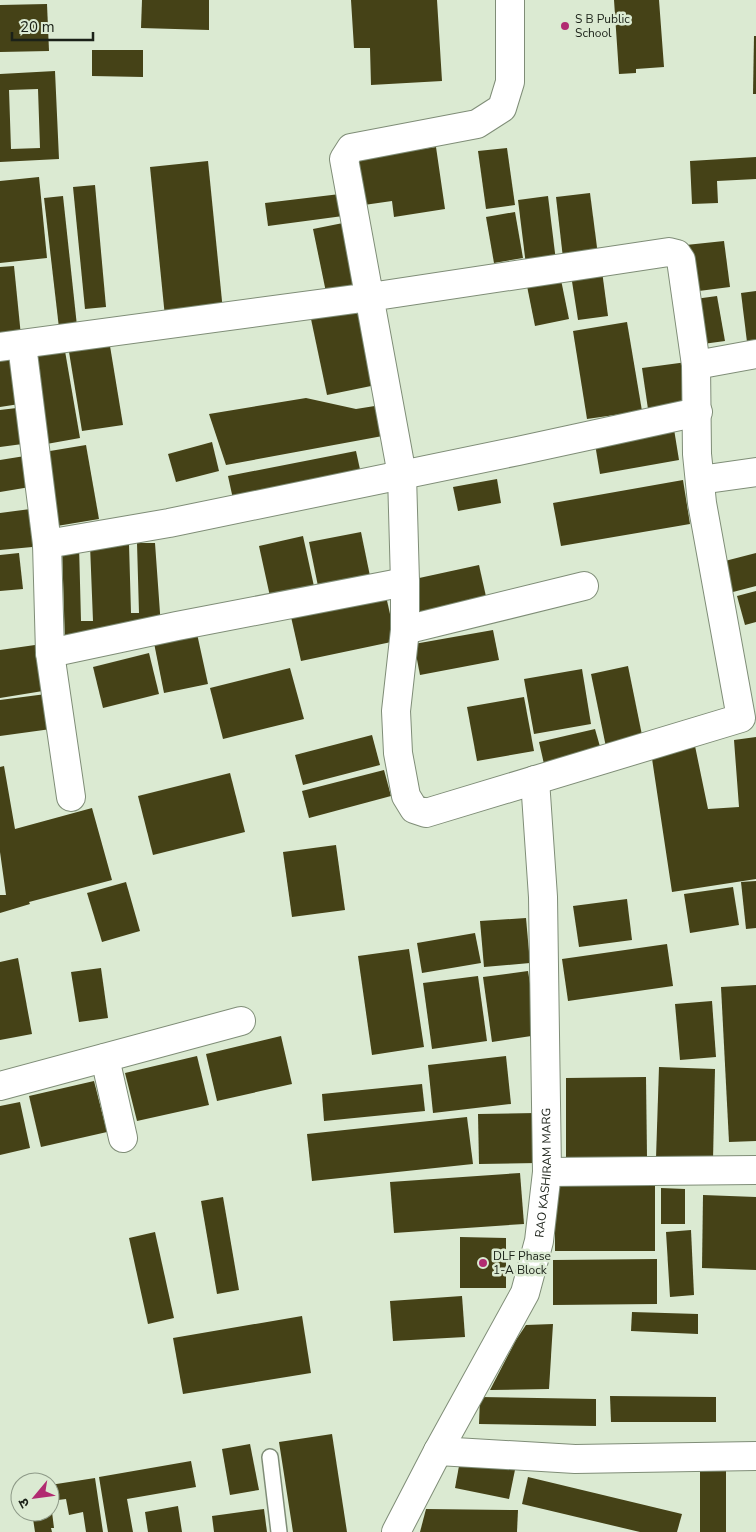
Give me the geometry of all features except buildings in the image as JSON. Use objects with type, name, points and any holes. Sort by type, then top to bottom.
[{"type":"street","points":[[71,797],[50,652],[47,544],[11,346],[370,297],[669,252],[677,254],[681,260],[696,364],[698,454],[702,503],[741,718],[426,813],[414,809],[406,796],[398,753],[396,711],[405,630],[402,475],[370,297],[344,159],[351,148],[477,124],[502,108],[510,82],[510,0]]},
{"type":"street","points":[[696,364],[756,354]]},
{"type":"street","points":[[47,544],[169,523],[698,412]]},
{"type":"street","points":[[700,480],[756,472]]},
{"type":"street","points":[[50,652],[405,582]]},
{"type":"street","points":[[405,630],[584,586]]},
{"type":"street","name":"RAO KASHIRAM MARG","points":[[396,1532],[438,1450],[525,1293],[539,1241],[547,1172],[543,897],[535,780]]},
{"type":"street","points":[[0,1086],[241,1021]]},
{"type":"street","points":[[105,1058],[123,1138]]},
{"type":"street","points":[[547,1172],[756,1170]]},
{"type":"street","points":[[438,1450],[575,1459],[756,1456]]},
{"type":"lane","points":[[270,1457],[279,1532]]},
{"type":"place","name":"S B Public School","points":[[565,26]]},
{"type":"place","name":"DLF Phase 1-A Block","points":[[483,1263]]}]
